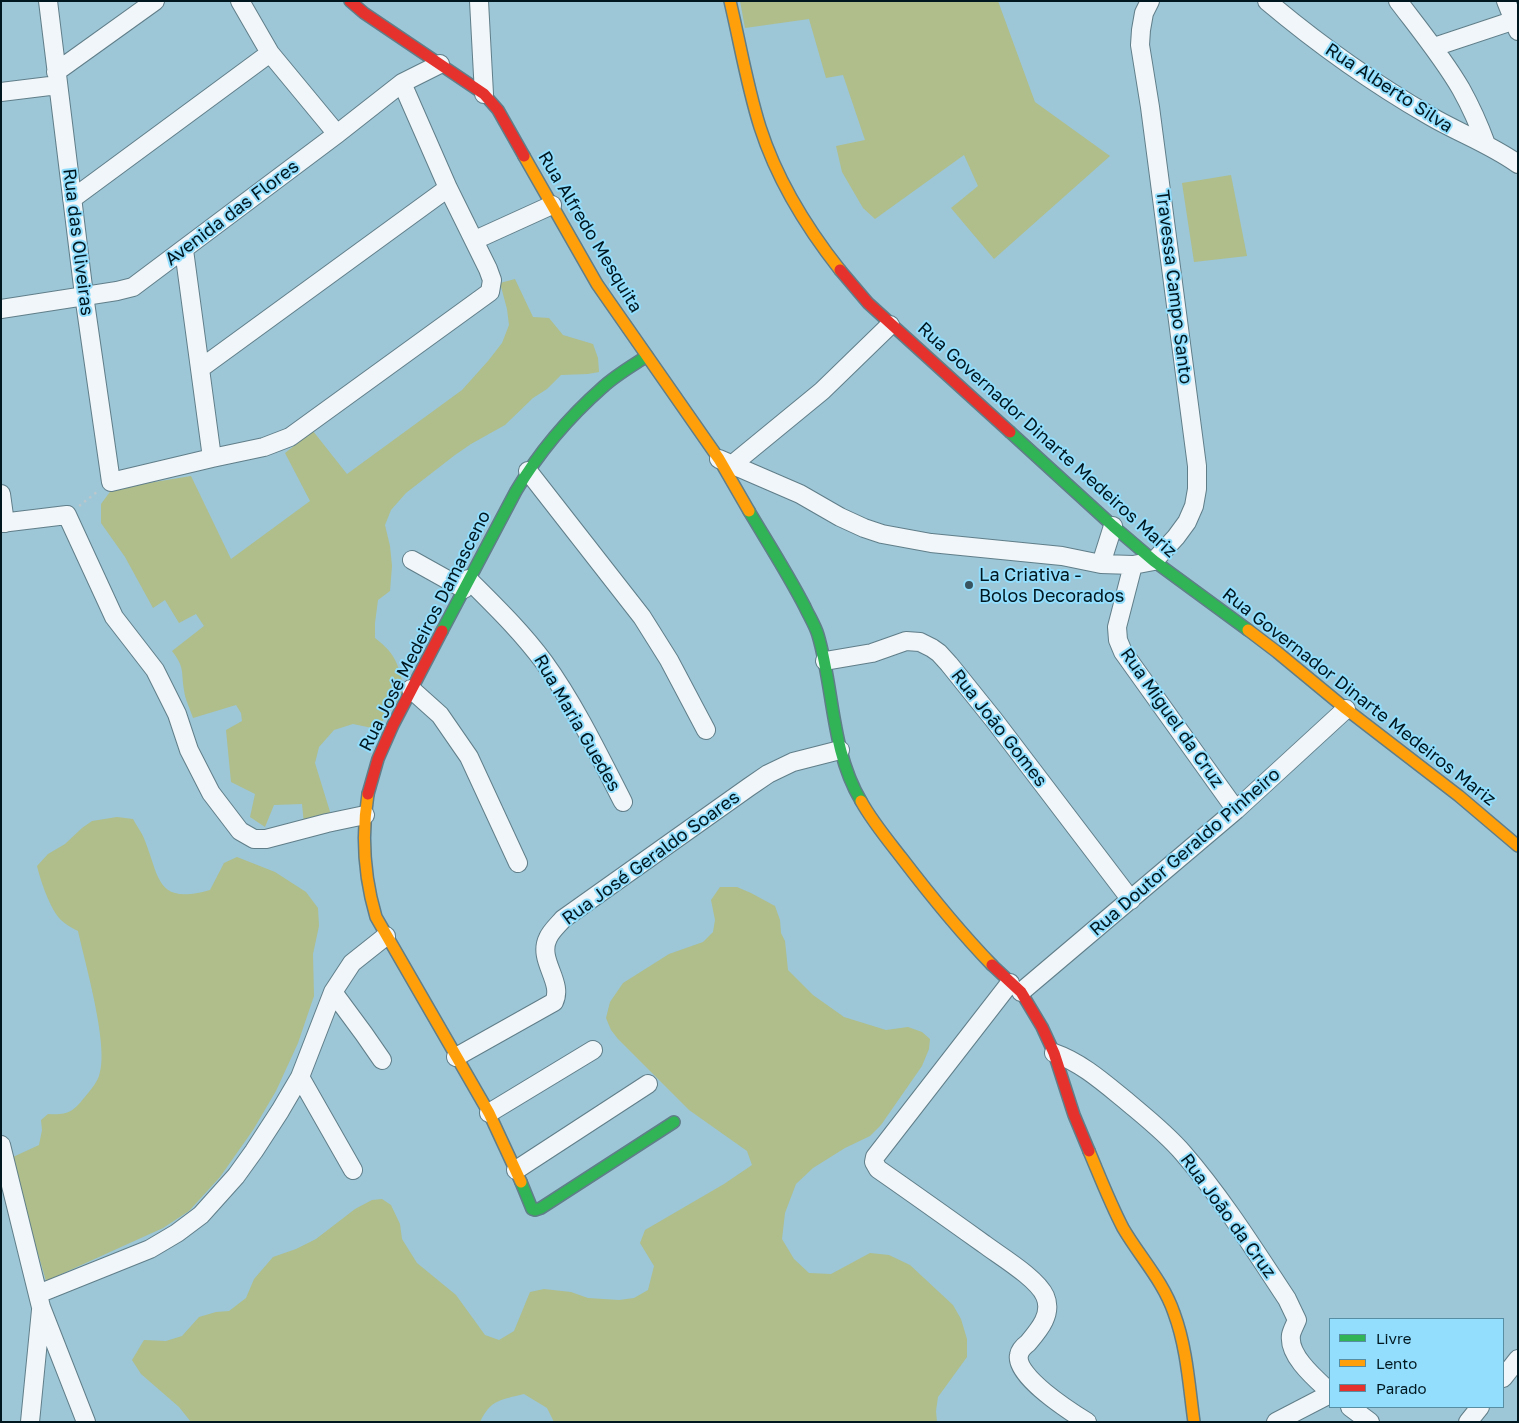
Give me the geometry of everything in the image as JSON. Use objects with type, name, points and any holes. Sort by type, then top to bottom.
[{"type":"street","name":"Rua das Oliveiras","points":[[48,1],[84,295],[112,482]]},
{"type":"street","points":[[1,92],[57,79],[155,1]]},
{"type":"street","points":[[240,1],[270,53],[337,134]]},
{"type":"street","name":"Rua Alfredo Mesquita","points":[[350,1],[364,13],[484,94],[498,110],[597,284],[647,356],[726,461],[799,596],[816,632],[825,661],[840,750],[854,790],[869,815],[926,890],[961,932],[1015,988],[1042,1027],[1054,1053],[1074,1115],[1111,1204],[1124,1229],[1163,1288],[1174,1312],[1183,1348],[1194,1422]]},
{"type":"street","points":[[479,1],[484,94]]},
{"type":"street","name":"Rua Governador Dinarte Medeiros Mariz","points":[[730,1],[760,128],[778,174],[818,243],[868,303],[890,325],[1154,561],[1277,652],[1346,709],[1459,796],[1518,846]]},
{"type":"street","name":"Travessa Campo Santo","points":[[1150,1],[1144,13],[1140,45],[1176,301],[1196,466],[1197,490],[1194,506],[1187,522],[1154,561]]},
{"type":"street","name":"Rua Alberto Silva","points":[[1267,1],[1303,31],[1389,92],[1459,133],[1486,144],[1518,164]]},
{"type":"street","points":[[1398,1],[1434,47],[1460,89],[1477,120],[1486,144]]},
{"type":"street","points":[[1434,47],[1516,24],[1506,1]]},
{"type":"street","points":[[72,199],[270,53]]},
{"type":"street","name":"Avenida das Flores","points":[[1,309],[133,287],[402,83],[440,64]]},
{"type":"street","points":[[112,482],[264,447],[290,437],[488,294],[492,287],[492,280],[475,240],[448,188],[402,83]]},
{"type":"street","points":[[201,368],[448,188]]},
{"type":"street","points":[[475,240],[552,205]]},
{"type":"street","points":[[184,250],[212,458]]},
{"type":"street","points":[[890,325],[822,391],[726,461],[800,494],[840,517],[882,534],[930,543],[1062,556],[1101,564],[1133,565],[1154,561]]},
{"type":"street","name":"Rua José Medeiros Damasceno","points":[[647,356],[604,386],[575,414],[528,471],[516,491],[411,689],[378,760],[368,795],[364,847],[368,889],[376,917],[489,1113],[532,1208],[535,1210],[541,1208],[674,1122]]},
{"type":"street","points":[[528,471],[642,617],[669,660],[706,730]]},
{"type":"street","points":[[1,494],[3,523],[67,515],[114,616],[155,670],[177,714],[189,750],[211,793],[240,830],[254,839],[266,840],[327,823],[365,815]]},
{"type":"street","points":[[1101,564],[1113,526]]},
{"type":"street","name":"Rua Maria Guedes","points":[[412,560],[466,584],[517,627],[545,663],[566,696],[624,802]]},
{"type":"street","name":"Rua Miguel da Cruz","points":[[1133,565],[1117,627],[1118,640],[1123,652],[1236,810]]},
{"type":"street","name":"Rua João Gomes","points":[[825,661],[872,653],[906,641],[920,642],[939,653],[994,720],[1131,900]]},
{"type":"street","points":[[411,689],[440,715],[468,757],[518,862]]},
{"type":"street","name":"Rua Doutor Geraldo Pinheiro","points":[[1087,1422],[1052,1399],[1033,1382],[1020,1365],[1018,1357],[1020,1351],[1042,1324],[1048,1308],[1045,1295],[1015,1266],[878,1169],[874,1162],[875,1157],[1015,988],[1131,900],[1236,810],[1346,709]]},
{"type":"street","name":"Rua José Geraldo Soares","points":[[456,1057],[554,1002],[557,997],[557,991],[545,948],[548,938],[563,919],[768,774],[793,762],[840,750]]},
{"type":"street","points":[[40,1301],[150,1248],[177,1233],[201,1215],[236,1176],[280,1112],[300,1076],[333,992],[352,963],[386,936]]},
{"type":"street","points":[[333,992],[382,1060]]},
{"type":"street","points":[[489,1113],[593,1050]]},
{"type":"street","name":"Rua João da Cruz","points":[[1054,1053],[1068,1058],[1084,1068],[1132,1106],[1177,1146],[1208,1183],[1287,1299],[1296,1320],[1291,1337],[1297,1358],[1329,1392]]},
{"type":"street","points":[[300,1076],[353,1170]]},
{"type":"street","points":[[516,1170],[648,1084]]},
{"type":"street","points":[[1,1145],[40,1301],[86,1422]]},
{"type":"street","points":[[30,1422],[40,1301]]},
{"type":"street","points":[[1504,1377],[1518,1359]]},
{"type":"street","points":[[1276,1422],[1329,1394]]},
{"type":"street","points":[[1351,1408],[1370,1422]]},
{"type":"street","points":[[1468,1422],[1479,1408]]},
{"type":"path","points":[[67,515],[112,482]]},
{"type":"green space","points":[[740,1],[998,1],[1035,102],[1110,156],[994,259],[951,208],[978,186],[964,155],[875,219],[863,208],[842,172],[836,146],[865,140],[843,75],[826,78],[809,19],[745,28]]},
{"type":"green space","points":[[1231,175],[1247,256],[1194,262],[1182,183]]},
{"type":"green space","points":[[515,279],[533,317],[549,318],[563,335],[593,344],[598,358],[599,372],[561,375],[505,425],[455,455],[406,493],[391,510],[385,525],[392,566],[390,591],[378,600],[375,638],[383,644],[396,661],[405,690],[377,729],[353,724],[334,730],[319,747],[315,763],[331,815],[304,824],[302,804],[274,805],[265,827],[250,817],[255,794],[231,782],[226,730],[242,721],[241,713],[236,705],[193,718],[185,697],[181,666],[172,651],[204,626],[196,614],[179,623],[165,600],[153,608],[125,557],[101,523],[101,504],[112,489],[191,476],[231,559],[310,501],[285,453],[313,431],[347,474],[462,390],[502,343],[509,325],[500,283]]},
{"type":"green space","points":[[117,817],[133,819],[143,836],[162,884],[178,894],[192,894],[210,890],[224,863],[237,857],[275,872],[306,892],[318,908],[319,926],[313,954],[314,996],[298,1043],[276,1091],[253,1130],[220,1177],[189,1211],[163,1228],[46,1281],[14,1171],[13,1157],[39,1145],[42,1130],[41,1120],[48,1114],[69,1112],[80,1103],[96,1082],[102,1063],[99,1026],[78,931],[63,922],[56,914],[50,903],[37,866],[48,854],[65,844],[92,821]]},
{"type":"green space","points":[[720,887],[737,887],[775,906],[780,920],[781,933],[785,941],[788,970],[813,995],[844,1017],[886,1030],[908,1027],[922,1032],[930,1039],[929,1049],[922,1066],[881,1125],[870,1136],[845,1148],[813,1168],[796,1184],[785,1213],[782,1239],[794,1259],[809,1273],[831,1274],[870,1253],[889,1255],[910,1265],[953,1305],[961,1319],[967,1339],[967,1357],[938,1397],[937,1422],[554,1422],[547,1408],[524,1394],[503,1399],[493,1405],[484,1414],[480,1422],[191,1422],[179,1407],[141,1374],[132,1360],[144,1340],[166,1341],[182,1336],[199,1317],[216,1312],[229,1311],[246,1298],[254,1279],[273,1257],[296,1249],[316,1239],[355,1209],[372,1200],[382,1199],[391,1205],[400,1224],[402,1239],[417,1263],[456,1295],[485,1335],[499,1340],[514,1331],[530,1292],[544,1289],[571,1292],[588,1298],[619,1300],[634,1298],[648,1290],[654,1266],[640,1243],[645,1230],[724,1184],[752,1165],[747,1151],[689,1110],[618,1039],[611,1030],[606,1018],[610,1002],[623,983],[669,954],[703,942],[713,932],[715,920],[711,900]]},
{"type":"traffic: fast","points":[[442,631],[516,491],[545,449],[578,410],[603,387],[647,356]]},
{"type":"traffic: fast","points":[[1010,432],[1154,561],[1248,630]]},
{"type":"traffic: fast","points":[[749,511],[792,583],[817,631],[838,741],[851,782],[861,801]]},
{"type":"traffic: fast","points":[[521,1182],[532,1209],[541,1208],[674,1122]]},
{"type":"traffic: slow","points":[[730,1],[751,96],[767,147],[784,184],[804,220],[840,270]]},
{"type":"traffic: slow","points":[[524,156],[597,284],[719,459],[749,511]]},
{"type":"traffic: slow","points":[[1248,630],[1459,796],[1518,846]]},
{"type":"traffic: slow","points":[[368,794],[364,841],[366,871],[376,917],[489,1113],[521,1182]]},
{"type":"traffic: slow","points":[[861,801],[880,830],[923,885],[956,926],[992,965]]},
{"type":"traffic: slow","points":[[1089,1151],[1123,1228],[1158,1280],[1174,1313],[1185,1353],[1194,1422]]},
{"type":"traffic: jam","points":[[350,1],[364,13],[484,94],[498,110],[524,156]]},
{"type":"traffic: jam","points":[[840,270],[868,303],[1010,432]]},
{"type":"traffic: jam","points":[[368,794],[378,759],[393,725],[442,631]]},
{"type":"traffic: jam","points":[[992,965],[1021,992],[1042,1027],[1054,1053],[1074,1115],[1089,1151]]},
{"type":"place","name":"La Criativa - Bolos Decorados","points":[[969,585]]}]
